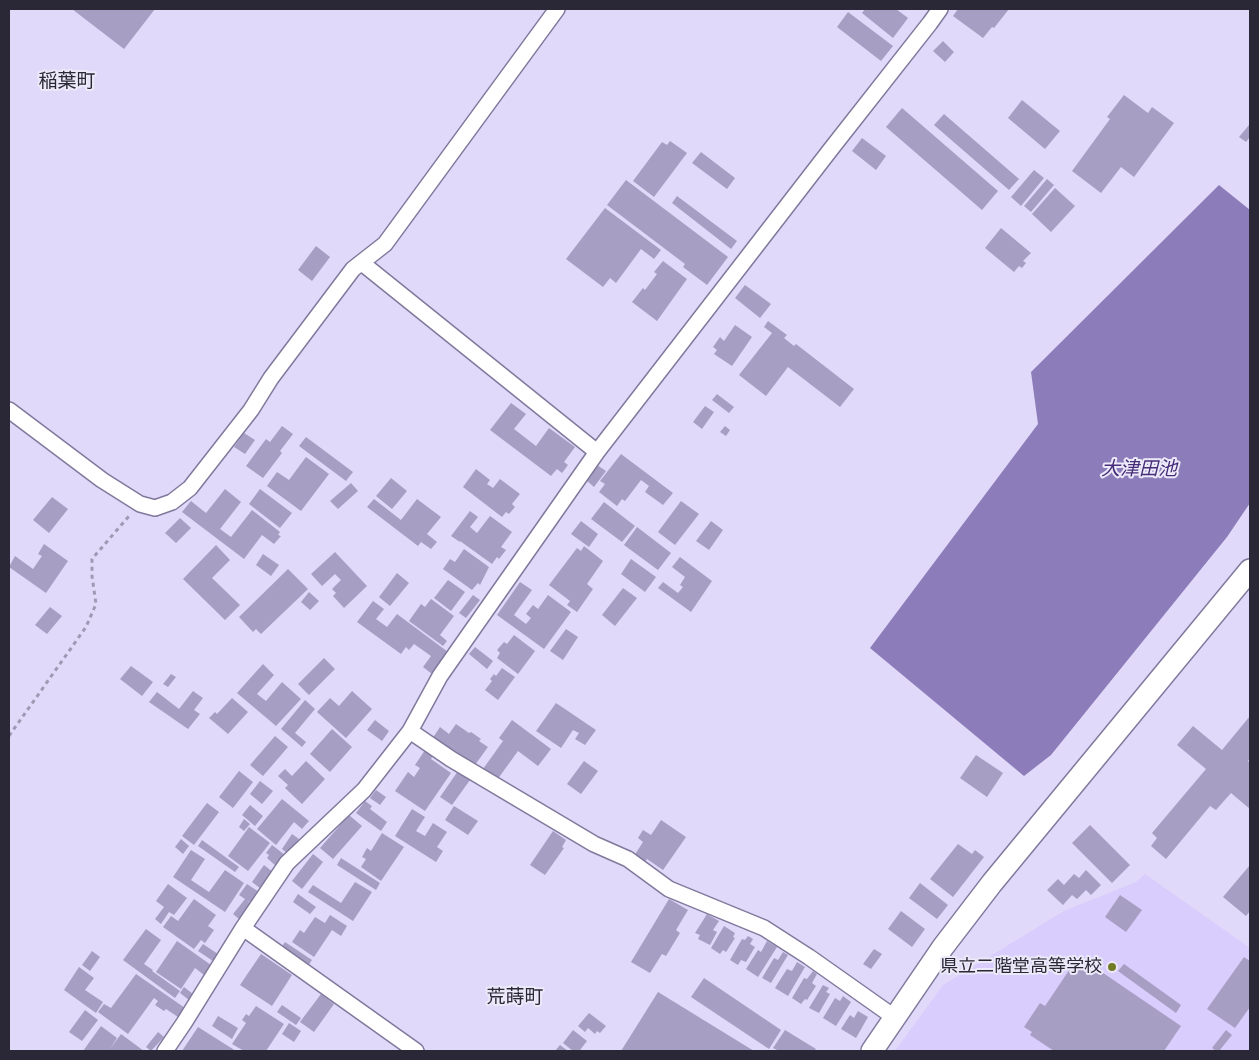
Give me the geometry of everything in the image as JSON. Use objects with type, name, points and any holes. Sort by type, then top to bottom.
[{"type":"street","points":[[9,410],[102,480],[140,504],[155,508],[172,502],[190,488],[251,410],[271,378],[353,269],[385,244],[557,9]]},
{"type":"street","points":[[165,1051],[287,863],[364,790],[410,731],[440,676],[597,452],[940,9]]},
{"type":"street","points":[[362,263],[597,452]]},
{"type":"street","points":[[872,1051],[943,947],[992,884],[1250,570]]},
{"type":"street","points":[[410,731],[452,759],[585,839],[628,859],[669,889],[764,928],[894,1017]]},
{"type":"street","points":[[244,928],[416,1051]]},
{"type":"path","points":[[9,736],[86,627],[96,604],[92,576],[92,559],[140,504]]},
{"type":"shaded area","name":"県立二階堂高等学校","points":[[1145,874],[1250,948],[1250,1051],[895,1051],[943,985],[1064,911],[1136,882]]},
{"type":"water","name":"大津田池","points":[[1219,185],[1250,210],[1250,503],[1227,537],[1051,755],[1024,776],[870,648],[1038,424],[1031,372]]},
{"type":"building","points":[[72,9],[155,9],[124,49]]},
{"type":"building","points":[[865,9],[896,9],[908,18],[893,38],[862,13]]},
{"type":"building","points":[[958,9],[1009,9],[994,28],[992,27],[983,38],[953,16]]},
{"type":"building","points":[[848,12],[893,46],[881,61],[837,27]]},
{"type":"building","points":[[943,41],[954,52],[945,62],[933,51]]},
{"type":"building","points":[[1124,95],[1148,113],[1152,107],[1174,123],[1134,177],[1121,167],[1101,193],[1072,171],[1110,119],[1107,117]]},
{"type":"building","points":[[1022,100],[1060,131],[1045,149],[1008,118]]},
{"type":"building","points":[[902,108],[998,191],[982,210],[886,127]]},
{"type":"building","points":[[944,114],[1019,179],[1009,190],[934,125]]},
{"type":"building","points":[[1249,125],[1250,137],[1246,142],[1239,137]]},
{"type":"building","points":[[862,138],[886,156],[876,170],[852,151]]},
{"type":"building","points":[[670,141],[687,153],[654,197],[633,181],[662,142],[667,145]]},
{"type":"building","points":[[701,152],[735,178],[727,189],[692,163]]},
{"type":"building","points":[[1034,170],[1044,178],[1021,206],[1011,197]]},
{"type":"building","points":[[1047,179],[1054,185],[1031,212],[1024,206]]},
{"type":"building","points":[[626,180],[728,257],[707,285],[683,267],[685,264],[607,205]]},
{"type":"building","points":[[1055,188],[1075,206],[1051,232],[1032,214]]},
{"type":"building","points":[[677,196],[737,241],[731,249],[672,203]]},
{"type":"building","points":[[605,208],[661,250],[654,259],[641,249],[616,283],[610,278],[603,287],[566,259]]},
{"type":"building","points":[[1001,228],[1031,253],[1023,261],[1026,263],[1022,268],[1019,266],[1014,272],[985,248]]},
{"type":"building","points":[[316,246],[330,257],[312,281],[298,270]]},
{"type":"building","points":[[663,261],[687,279],[657,321],[632,302],[643,288],[645,290],[657,274],[654,272]]},
{"type":"building","points":[[745,285],[771,304],[760,318],[735,298]]},
{"type":"building","points":[[768,321],[787,335],[784,338],[794,346],[796,344],[854,389],[840,407],[788,367],[766,396],[739,375],[772,333],[764,327]]},
{"type":"building","points":[[735,325],[752,337],[732,366],[714,354],[717,350],[713,347],[720,337],[724,341]]},
{"type":"building","points":[[717,394],[734,407],[729,413],[712,400]]},
{"type":"building","points":[[511,403],[526,414],[514,429],[536,446],[549,428],[575,447],[564,462],[568,465],[562,473],[557,469],[551,476],[490,430]]},
{"type":"building","points":[[705,406],[714,412],[702,429],[693,422]]},
{"type":"building","points":[[282,426],[293,434],[280,451],[282,453],[263,478],[246,466],[266,439],[270,442]]},
{"type":"building","points":[[725,426],[730,430],[726,436],[720,432]]},
{"type":"building","points":[[244,433],[255,440],[245,454],[234,447]]},
{"type":"building","points":[[306,437],[353,472],[346,481],[299,446]]},
{"type":"building","points":[[621,454],[673,493],[663,505],[645,492],[649,486],[641,480],[625,501],[622,499],[617,506],[599,492],[605,484],[600,481]]},
{"type":"building","points":[[306,457],[329,474],[301,511],[267,486],[277,472],[289,480]]},
{"type":"building","points":[[597,465],[606,471],[594,487],[586,480]]},
{"type":"building","points":[[476,469],[490,480],[487,484],[493,488],[500,479],[520,494],[512,504],[515,507],[509,514],[506,512],[502,517],[463,487]]},
{"type":"building","points":[[391,478],[407,491],[392,509],[376,496]]},
{"type":"building","points":[[351,483],[358,491],[338,509],[330,501]]},
{"type":"building","points":[[225,489],[241,502],[220,529],[231,537],[252,510],[280,532],[278,535],[281,536],[274,544],[262,535],[244,559],[182,512],[191,501],[206,513]]},
{"type":"building","points":[[260,489],[292,513],[280,528],[249,504]]},
{"type":"building","points":[[52,497],[68,509],[49,533],[33,520]]},
{"type":"building","points":[[374,499],[401,520],[417,499],[441,517],[427,534],[437,542],[431,549],[421,542],[418,546],[367,507]]},
{"type":"building","points":[[681,501],[699,514],[675,545],[658,532]]},
{"type":"building","points":[[604,502],[635,526],[622,542],[591,519]]},
{"type":"building","points":[[470,511],[478,517],[470,527],[477,533],[490,516],[512,532],[501,547],[506,550],[492,564],[451,536]]},
{"type":"building","points":[[180,518],[191,528],[176,543],[165,533]]},
{"type":"building","points":[[581,521],[598,534],[589,547],[571,534]]},
{"type":"building","points":[[711,521],[723,530],[709,550],[696,541]]},
{"type":"building","points":[[637,527],[671,553],[658,570],[624,545]]},
{"type":"building","points":[[44,544],[68,561],[46,593],[9,567],[15,556],[33,569],[42,556],[38,554]]},
{"type":"building","points":[[216,545],[230,560],[212,578],[240,605],[225,620],[183,579]]},
{"type":"building","points":[[584,546],[603,561],[587,584],[593,589],[577,612],[567,605],[570,601],[549,585],[577,548],[581,551]]},
{"type":"building","points":[[464,549],[489,567],[480,585],[478,583],[472,590],[443,569],[450,559],[455,562]]},
{"type":"building","points":[[335,552],[367,586],[344,608],[333,596],[336,593],[332,589],[341,580],[335,574],[322,586],[311,574]]},
{"type":"building","points":[[263,554],[279,565],[271,576],[256,565]]},
{"type":"building","points":[[680,557],[712,581],[691,612],[658,588],[663,582],[678,593],[683,587],[680,585],[685,577],[672,567]]},
{"type":"building","points":[[631,559],[656,577],[645,592],[621,574]]},
{"type":"building","points":[[288,569],[308,589],[261,634],[256,629],[253,632],[239,617]]},
{"type":"building","points":[[397,573],[409,583],[390,606],[379,597]]},
{"type":"building","points":[[448,580],[465,592],[451,611],[434,598]]},
{"type":"building","points":[[520,582],[532,590],[514,615],[526,624],[531,618],[526,614],[533,605],[538,609],[548,595],[571,612],[544,649],[497,615]]},
{"type":"building","points":[[623,588],[637,598],[615,626],[602,615]]},
{"type":"building","points":[[309,592],[319,601],[310,610],[301,602]]},
{"type":"building","points":[[473,595],[480,600],[466,618],[459,613]]},
{"type":"building","points":[[431,599],[454,616],[440,635],[447,641],[443,646],[409,621],[421,604],[425,607]]},
{"type":"building","points":[[373,601],[384,609],[376,619],[387,627],[397,614],[448,652],[432,674],[423,667],[431,656],[414,644],[409,650],[406,647],[401,654],[357,622]]},
{"type":"building","points":[[50,607],[62,616],[47,634],[35,625]]},
{"type":"building","points":[[566,629],[578,637],[563,660],[550,651]]},
{"type":"building","points":[[514,635],[535,651],[518,674],[497,658],[500,653],[497,650],[504,642],[507,644]]},
{"type":"building","points":[[475,647],[493,661],[487,669],[469,654]]},
{"type":"building","points":[[324,658],[335,669],[309,695],[298,684]]},
{"type":"building","points":[[263,664],[274,675],[257,694],[266,701],[282,682],[301,699],[276,726],[237,693]]},
{"type":"building","points":[[131,666],[153,682],[142,696],[120,679]]},
{"type":"building","points":[[502,668],[515,677],[498,700],[485,690],[492,681],[490,679],[494,674],[496,676]]},
{"type":"building","points":[[171,674],[176,677],[168,687],[163,684]]},
{"type":"building","points":[[193,691],[203,698],[194,710],[200,714],[188,729],[149,702],[157,692],[179,709]]},
{"type":"building","points":[[352,691],[372,709],[346,738],[317,712],[330,698],[339,706]]},
{"type":"building","points":[[232,698],[248,712],[228,734],[209,718],[215,712],[217,714]]},
{"type":"building","points":[[305,700],[315,709],[295,733],[306,742],[302,747],[281,729]]},
{"type":"building","points":[[556,703],[596,730],[585,745],[575,739],[579,733],[573,730],[561,748],[536,731]]},
{"type":"building","points":[[1250,716],[1250,758],[1248,761],[1250,763],[1250,809],[1231,793],[1216,810],[1210,806],[1166,859],[1151,846],[1157,838],[1152,833],[1206,769],[1177,745],[1193,726],[1222,750]]},
{"type":"building","points":[[375,720],[389,731],[382,741],[367,730]]},
{"type":"building","points":[[512,720],[551,749],[538,766],[518,751],[497,780],[483,769],[503,741],[499,738]]},
{"type":"building","points":[[456,724],[481,739],[479,741],[488,747],[472,769],[432,739],[440,727],[449,734]]},
{"type":"building","points":[[332,729],[352,747],[330,772],[310,754]]},
{"type":"building","points":[[275,736],[288,747],[263,776],[250,765]]},
{"type":"building","points":[[425,750],[433,755],[431,759],[451,773],[425,811],[395,791],[408,772],[414,777],[420,768],[415,765]]},
{"type":"building","points":[[976,755],[1003,773],[987,797],[960,778]]},
{"type":"building","points":[[306,761],[325,779],[302,804],[285,788],[288,785],[278,776],[285,769],[292,776]]},
{"type":"building","points":[[584,761],[598,771],[581,794],[567,784]]},
{"type":"building","points":[[239,771],[253,782],[233,808],[219,797]]},
{"type":"building","points":[[458,771],[470,780],[452,805],[440,797]]},
{"type":"building","points":[[260,781],[273,791],[262,804],[250,794]]},
{"type":"building","points":[[376,790],[386,797],[380,805],[370,798]]},
{"type":"building","points":[[282,799],[309,821],[302,829],[294,822],[276,845],[257,829]]},
{"type":"building","points":[[365,801],[372,806],[370,809],[387,822],[381,831],[356,813]]},
{"type":"building","points":[[207,803],[219,812],[194,845],[182,836]]},
{"type":"building","points":[[250,805],[263,816],[255,826],[242,815]]},
{"type":"building","points":[[454,806],[478,821],[468,835],[445,820]]},
{"type":"building","points":[[412,809],[425,817],[416,831],[425,836],[433,823],[447,832],[437,847],[443,851],[436,862],[395,836]]},
{"type":"building","points":[[349,815],[362,826],[333,859],[320,848]]},
{"type":"building","points":[[244,819],[250,824],[244,831],[239,827]]},
{"type":"building","points":[[661,820],[686,837],[663,870],[647,859],[644,863],[634,856],[643,842],[638,838],[643,830],[651,835]]},
{"type":"building","points":[[1090,825],[1130,865],[1112,883],[1072,843]]},
{"type":"building","points":[[249,827],[270,843],[248,871],[228,856]]},
{"type":"building","points":[[553,831],[566,840],[562,847],[564,848],[545,875],[530,865]]},
{"type":"building","points":[[382,833],[404,847],[381,881],[361,867],[366,859],[362,857],[367,848],[371,851]]},
{"type":"building","points":[[292,834],[299,839],[288,854],[282,849]]},
{"type":"building","points":[[181,839],[189,846],[183,854],[175,847]]},
{"type":"building","points":[[202,840],[239,867],[235,872],[198,846]]},
{"type":"building","points":[[958,844],[972,854],[975,850],[984,857],[953,897],[930,879]]},
{"type":"building","points":[[272,845],[285,855],[276,866],[267,858],[269,855],[266,853]]},
{"type":"building","points":[[191,850],[205,859],[191,880],[209,892],[225,870],[244,883],[225,912],[173,877]]},
{"type":"building","points":[[313,854],[323,862],[302,889],[292,881]]},
{"type":"building","points":[[341,858],[380,883],[376,890],[337,865]]},
{"type":"building","points":[[264,865],[274,873],[261,889],[252,882]]},
{"type":"building","points":[[1250,865],[1250,911],[1246,916],[1223,897]]},
{"type":"building","points":[[1086,870],[1101,885],[1091,895],[1086,890],[1077,899],[1072,895],[1063,905],[1047,890],[1058,879],[1064,885],[1074,874],[1079,878]]},
{"type":"building","points":[[355,882],[372,892],[353,921],[308,892],[313,885],[341,903]]},
{"type":"building","points":[[920,883],[948,905],[937,919],[909,898]]},
{"type":"building","points":[[168,884],[187,898],[174,915],[169,912],[161,924],[155,919],[164,907],[156,901]]},
{"type":"building","points":[[247,884],[259,892],[251,903],[247,900],[251,904],[239,919],[233,914],[245,899],[239,895]]},
{"type":"building","points":[[298,894],[316,907],[310,914],[293,902]]},
{"type":"building","points":[[1120,895],[1142,910],[1126,932],[1105,917]]},
{"type":"building","points":[[194,899],[216,915],[208,926],[214,930],[205,943],[201,940],[194,949],[163,927],[171,916],[178,921]]},
{"type":"building","points":[[669,899],[688,910],[676,930],[680,933],[666,956],[662,954],[650,973],[631,962]]},
{"type":"building","points":[[901,911],[925,929],[912,947],[888,929]]},
{"type":"building","points":[[707,914],[719,921],[713,930],[717,932],[710,945],[698,939],[700,935],[695,933]]},
{"type":"building","points":[[330,915],[347,926],[341,936],[332,930],[314,957],[292,942],[300,930],[304,933],[315,917],[325,923]]},
{"type":"building","points":[[724,926],[735,933],[733,937],[735,938],[726,952],[723,950],[720,954],[711,948]]},
{"type":"building","points":[[146,929],[161,940],[144,964],[180,991],[175,998],[123,960]]},
{"type":"building","points":[[748,936],[753,939],[750,944],[755,947],[746,962],[741,960],[738,965],[730,960],[742,939],[745,940]]},
{"type":"building","points":[[177,941],[211,965],[204,975],[195,968],[181,989],[156,972]]},
{"type":"building","points":[[767,941],[777,947],[758,977],[746,969],[758,950],[761,952]]},
{"type":"building","points":[[285,942],[312,960],[308,966],[281,948]]},
{"type":"building","points":[[203,944],[218,954],[213,961],[198,951]]},
{"type":"building","points":[[874,949],[882,954],[871,969],[863,964]]},
{"type":"building","points":[[92,951],[100,957],[90,971],[82,965]]},
{"type":"building","points":[[783,952],[788,955],[771,983],[762,978],[774,958],[778,960]]},
{"type":"building","points":[[261,954],[292,975],[272,1006],[240,985]]},
{"type":"building","points":[[1244,957],[1250,961],[1250,1007],[1235,1028],[1207,1009]]},
{"type":"building","points":[[1076,960],[1081,963],[1084,960],[1181,1026],[1164,1051],[1054,1051],[1030,1035],[1032,1032],[1024,1027],[1040,1003],[1045,1006]]},
{"type":"building","points":[[797,962],[805,967],[788,996],[775,988],[787,969],[792,971]]},
{"type":"building","points":[[1124,964],[1181,1005],[1176,1013],[1118,971]]},
{"type":"building","points":[[79,967],[94,978],[85,990],[103,1002],[96,1013],[64,990]]},
{"type":"building","points":[[813,971],[817,974],[812,983],[816,986],[807,1000],[805,999],[801,1004],[792,998],[804,978],[807,979]]},
{"type":"building","points":[[136,974],[185,1008],[178,1017],[166,1009],[164,1011],[155,1005],[158,1001],[154,998],[128,1034],[98,1012],[104,1004],[111,1008]]},
{"type":"building","points":[[704,978],[781,1030],[769,1049],[691,997]]},
{"type":"building","points":[[823,985],[829,988],[826,992],[830,994],[819,1013],[809,1008]]},
{"type":"building","points":[[184,987],[193,994],[189,1000],[180,993]]},
{"type":"building","points":[[658,992],[754,1051],[621,1051]]},
{"type":"building","points":[[321,994],[334,1004],[314,1032],[300,1022]]},
{"type":"building","points":[[843,996],[851,1002],[836,1026],[823,1018],[835,998],[840,1001]]},
{"type":"building","points":[[282,1005],[301,1018],[296,1025],[277,1012]]},
{"type":"building","points":[[256,1006],[284,1024],[266,1051],[244,1051],[232,1044],[246,1023],[242,1020],[246,1014],[249,1016]]},
{"type":"building","points":[[85,1010],[98,1020],[82,1041],[69,1032]]},
{"type":"building","points":[[858,1011],[868,1017],[856,1038],[841,1029],[850,1015],[854,1018]]},
{"type":"building","points":[[589,1013],[606,1026],[600,1033],[597,1031],[595,1034],[588,1028],[585,1032],[578,1026]]},
{"type":"building","points":[[218,1016],[238,1028],[232,1039],[212,1026]]},
{"type":"building","points":[[289,1023],[301,1031],[294,1042],[282,1034]]},
{"type":"building","points":[[101,1026],[117,1038],[110,1049],[121,1034],[144,1051],[83,1051]]},
{"type":"building","points":[[198,1027],[236,1051],[182,1051]]},
{"type":"building","points":[[573,1030],[587,1041],[580,1050],[582,1051],[573,1051],[563,1043]]},
{"type":"building","points":[[785,1030],[816,1049],[814,1051],[779,1051],[773,1048]]},
{"type":"building","points":[[1226,1030],[1232,1035],[1219,1051],[1216,1051],[1212,1048]]},
{"type":"building","points":[[158,1032],[164,1037],[151,1051],[146,1047]]},
{"type":"building","points":[[560,1045],[568,1051],[555,1051]]},
{"type":"place","name":"県立二階堂高等学校","points":[[1112,967]]},
{"type":"district","name":"稲葉町","points":[[67,82]]},
{"type":"district","name":"荒蒔町","points":[[515,998]]}]
